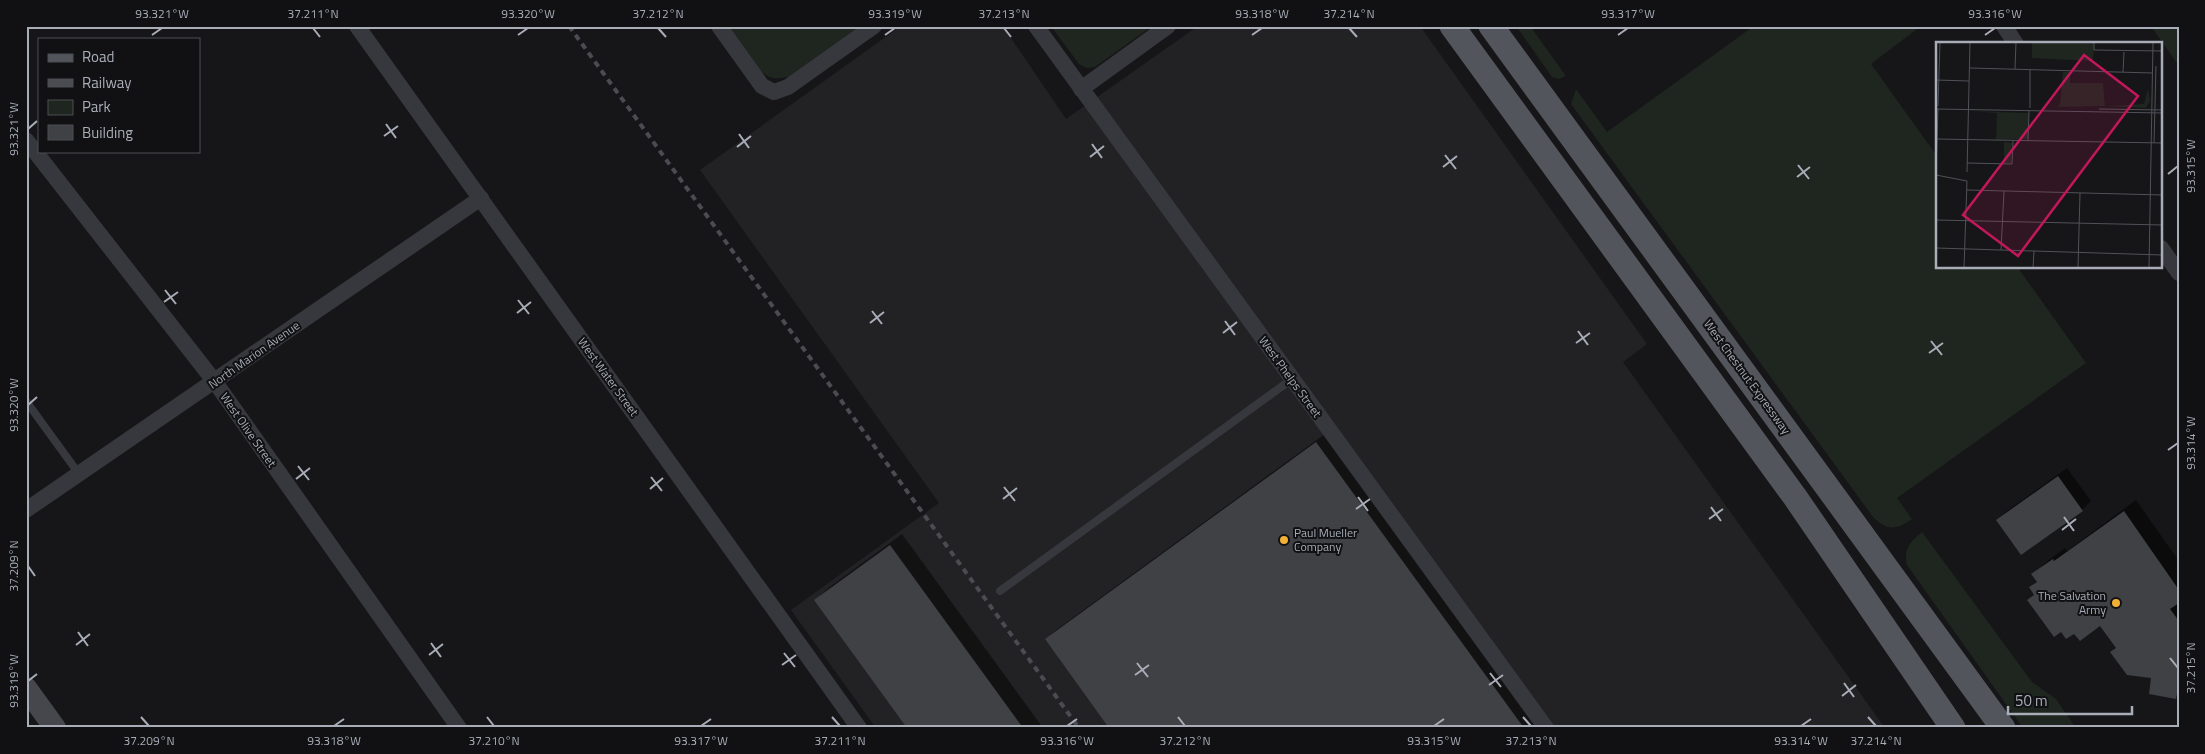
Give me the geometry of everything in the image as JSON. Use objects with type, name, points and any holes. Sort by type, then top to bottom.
[{"type":"main road","points":[[1452,26],[1795,497],[1953,728]]},
{"type":"main road","name":"West Chestnut Expressway","points":[[1491,26],[2003,728]]},
{"type":"main road","points":[[26,688],[54,728]]},
{"type":"street","name":"West Water Street","points":[[357,26],[859,728]]},
{"type":"street","points":[[719,26],[762,86],[774,92],[788,87],[874,26]]},
{"type":"street","name":"West Phelps Street","points":[[1036,26],[1546,728]]},
{"type":"street","points":[[1080,89],[1168,26]]},
{"type":"street","points":[[2004,26],[2015,42]]},
{"type":"street","name":"West Olive Street","points":[[26,140],[215,382],[459,728]]},
{"type":"street","name":"North Marion Avenue","points":[[26,510],[215,382],[480,198]]},
{"type":"street","points":[[2162,249],[2179,273]]},
{"type":"lane","points":[[1000,590],[1292,379]]},
{"type":"lane","points":[[26,401],[79,474]]},
{"type":"shaded area","points":[[901,26],[1003,26],[1066,119],[1198,26],[1420,26],[1647,344],[1623,362],[1885,728],[876,728],[791,610],[939,503],[700,170]]},
{"type":"green space","points":[[725,26],[861,26],[792,76],[773,78],[753,64]]},
{"type":"green space","points":[[1051,26],[1152,26],[1095,67],[1087,68],[1079,64]]},
{"type":"green space","points":[[1516,26],[1530,26],[1566,76],[1559,79],[1552,77]]},
{"type":"green space","points":[[1754,26],[1921,26],[1871,64],[1936,155],[1936,269],[2019,269],[2086,363],[1897,498],[1912,519],[1897,527],[1883,525],[1873,517],[1571,104],[1576,89],[1607,132]]},
{"type":"green space","points":[[2151,26],[2179,26],[2179,66]]},
{"type":"green space","points":[[1922,532],[2032,682],[2056,699],[2076,728],[2023,728],[1907,565],[1907,550],[1914,539]]},
{"type":"building","name":"Paul Mueller Company","points":[[1316,442],[1524,728],[1109,728],[1045,639]]},
{"type":"building","points":[[2058,476],[2083,511],[2021,555],[1996,520]]},
{"type":"building","points":[[2124,511],[2179,590],[2179,603],[2170,609],[2179,621],[2179,685],[2176,699],[2149,694],[2151,678],[2127,675],[2110,652],[2116,648],[2100,626],[2080,641],[2074,634],[2066,639],[2061,632],[2054,637],[2027,600],[2034,595],[2029,587],[2037,582],[2031,574],[2053,559],[2054,561]]},
{"type":"building","points":[[890,545],[1023,728],[907,728],[814,600]]},
{"type":"railway","points":[[569,26],[1079,728]]},
{"type":"place","name":"Paul Mueller Company","points":[[1284,540]]},
{"type":"place","name":"The Salvation Army","points":[[2116,603]]}]
